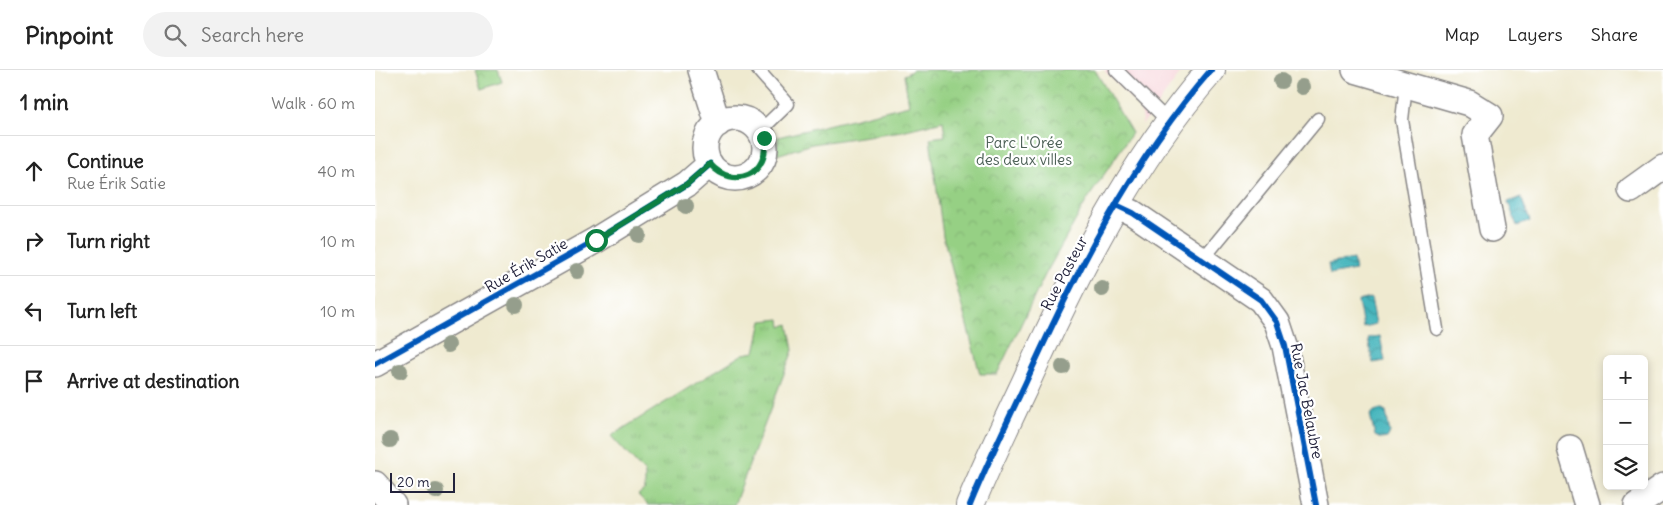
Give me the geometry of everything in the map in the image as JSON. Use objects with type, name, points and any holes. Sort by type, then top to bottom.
[{"type":"street","points":[[701,70],[717,124]]},
{"type":"street","points":[[1355,70],[1469,103],[1490,116],[1475,135],[1492,229]]},
{"type":"street","name":"Rue Pasteur","points":[[970,505],[1058,310],[1088,252],[1169,122],[1207,72]]},
{"type":"street","points":[[735,118],[754,124],[760,131],[764,138],[765,152],[762,162],[747,176],[737,178],[726,176],[717,172],[710,164],[706,156],[707,138],[717,124],[726,119],[735,118]]},
{"type":"street","name":"Rue Érik Satie","points":[[375,364],[596,240],[687,184],[710,164]]},
{"type":"street","points":[[1631,190],[1663,166]]},
{"type":"street","name":"Rue Jac Belaubre","points":[[1116,205],[1133,213],[1261,300],[1277,322],[1285,346],[1316,505]]},
{"type":"street","points":[[1570,448],[1587,505]]},
{"type":"street","points":[[375,484],[393,505]]},
{"type":"street","points":[[1637,505],[1663,487]]},
{"type":"lane","points":[[758,70],[788,104],[760,131]]},
{"type":"lane","points":[[1117,70],[1169,122]]},
{"type":"lane","points":[[1406,85],[1402,120],[1437,330]]},
{"type":"lane","points":[[1202,260],[1318,119]]},
{"type":"shaded area","points":[[1104,70],[1183,70],[1142,125],[1142,115],[1138,106]]},
{"type":"green space","points":[[475,70],[498,70],[502,82],[481,89]]},
{"type":"green space","name":"Parc L'Orée des deux villes","points":[[913,70],[1095,70],[1132,133],[1087,200],[1044,277],[997,374],[980,374],[943,236],[930,138],[945,136],[943,121],[902,131],[812,144],[777,155],[778,137],[909,105],[904,75]]},
{"type":"green space","points":[[780,319],[781,327],[788,324],[793,350],[734,505],[648,505],[638,495],[645,489],[645,473],[611,436],[743,354],[755,352],[762,321]]},
{"type":"water","points":[[1521,197],[1530,221],[1517,226],[1508,202]]},
{"type":"water","points":[[1353,259],[1355,270],[1330,275],[1328,264]]},
{"type":"water","points":[[1371,298],[1376,324],[1363,327],[1358,301]]},
{"type":"water","points":[[1380,336],[1385,361],[1373,363],[1368,338]]},
{"type":"water","points":[[1380,409],[1386,412],[1390,433],[1387,438],[1381,439],[1375,436],[1370,415]]},
{"type":"cycle path","points":[[970,505],[1064,301],[1107,220],[1155,142],[1211,70]]},
{"type":"cycle path","points":[[375,364],[596,240],[687,184],[710,164]]},
{"type":"cycle path","points":[[1116,205],[1133,213],[1261,300],[1277,322],[1285,346],[1316,505]]},
{"type":"route","points":[[596,240],[687,184],[710,164],[717,172],[726,176],[737,178],[747,176],[762,162],[765,152],[764,138]]}]
